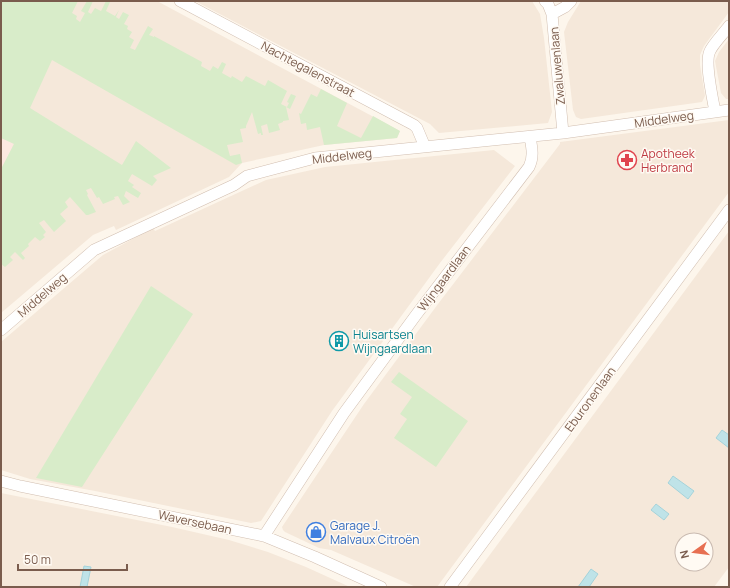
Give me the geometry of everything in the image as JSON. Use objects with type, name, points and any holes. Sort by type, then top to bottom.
[{"type":"street","name":"Nachtegalenstraat","points":[[180,1],[414,125],[417,128],[425,147]]},
{"type":"street","name":"Zwaluwenlaan","points":[[545,1],[548,4],[552,14],[563,133]]},
{"type":"street","points":[[552,14],[565,7],[571,1]]},
{"type":"street","points":[[715,112],[708,59],[710,51],[729,26]]},
{"type":"street","name":"Middelweg","points":[[1,330],[94,250],[234,185],[247,176],[315,158],[530,137],[729,110]]},
{"type":"street","name":"Wijngaardlaan","points":[[264,536],[344,414],[416,315],[529,167],[532,161],[530,137]]},
{"type":"street","name":"Eburonenlaan","points":[[450,587],[729,210]]},
{"type":"street","name":"Waversebaan","points":[[1,482],[264,536],[381,587]]},
{"type":"shaded area","points":[[1,1],[157,1],[400,131],[397,138],[324,145],[242,163],[229,177],[116,230],[114,226],[93,235],[1,313]]},
{"type":"shaded area","points":[[195,1],[532,1],[540,14],[552,112],[548,123],[439,133],[430,124]]},
{"type":"shaded area","points":[[581,1],[729,1],[729,12],[704,46],[700,55],[700,65],[705,96],[702,102],[581,119],[576,117],[573,110],[564,32],[568,22]]},
{"type":"shaded area","points":[[729,39],[729,99],[726,99],[721,93],[715,61],[719,52]]},
{"type":"shaded area","points":[[729,120],[729,192],[437,587],[416,587],[331,550],[319,548],[283,530],[282,527],[364,404],[560,142]]},
{"type":"shaded area","points":[[1,138],[14,143],[1,172]]},
{"type":"shaded area","points":[[494,150],[515,166],[440,263],[332,411],[261,521],[251,523],[30,479],[1,470],[1,342],[103,255],[153,228],[155,231],[266,180],[325,167]]},
{"type":"shaded area","points":[[729,231],[729,567],[714,587],[466,587]]},
{"type":"shaded area","points":[[1,493],[172,527],[229,540],[268,552],[350,587],[1,587]]},
{"type":"green space","points":[[1,1],[78,1],[72,13],[77,16],[76,19],[80,22],[85,13],[81,11],[87,1],[93,1],[88,12],[91,14],[95,8],[101,11],[106,1],[110,2],[106,11],[115,16],[119,10],[116,17],[119,19],[123,12],[129,15],[124,24],[128,26],[127,29],[132,32],[129,37],[134,40],[130,48],[135,50],[148,26],[153,29],[149,35],[154,36],[202,62],[201,66],[210,71],[213,66],[218,69],[222,62],[226,64],[222,73],[231,78],[232,76],[242,82],[246,76],[265,86],[268,80],[287,91],[281,104],[287,107],[289,103],[287,102],[291,94],[296,96],[290,109],[286,107],[289,120],[278,124],[280,130],[269,133],[267,124],[261,126],[263,135],[261,135],[261,133],[258,134],[252,112],[246,128],[240,129],[243,142],[227,145],[230,156],[240,154],[242,163],[236,165],[52,60],[30,108],[122,165],[136,141],[171,168],[153,176],[157,180],[152,186],[132,174],[128,181],[134,185],[132,187],[141,193],[138,198],[126,191],[124,196],[130,202],[123,205],[118,196],[114,197],[115,199],[103,204],[91,188],[86,190],[87,195],[96,212],[86,215],[70,197],[65,202],[68,207],[60,214],[66,221],[54,232],[44,220],[39,223],[46,232],[43,235],[45,237],[40,241],[35,237],[28,244],[29,246],[21,253],[25,258],[23,260],[15,252],[10,257],[13,260],[5,267],[1,264],[1,169],[14,144],[1,138]]},
{"type":"green space","points":[[321,89],[347,103],[337,126],[361,138],[373,116],[400,131],[397,138],[324,145],[320,127],[307,130],[306,123],[301,124],[299,113],[301,114],[311,94],[317,97]]},
{"type":"green space","points":[[151,286],[193,314],[82,487],[36,478]]},
{"type":"green space","points":[[399,372],[468,421],[436,467],[394,438],[407,419],[400,414],[412,397],[391,382]]},
{"type":"water","points":[[722,430],[729,435],[729,448],[716,438]]},
{"type":"water","points":[[673,476],[694,491],[688,499],[668,483]]},
{"type":"water","points":[[656,504],[669,514],[664,520],[651,510]]},
{"type":"water","points":[[84,566],[91,567],[87,587],[80,587]]},
{"type":"water","points":[[591,569],[598,574],[589,587],[578,587]]},
{"type":"place","name":"Apotheek Herbrand","points":[[627,160]]},
{"type":"place","name":"Huisartsen Wijngaardlaan","points":[[339,341]]},
{"type":"place","name":"Garage J. Malvaux Citroën","points":[[316,532]]}]
